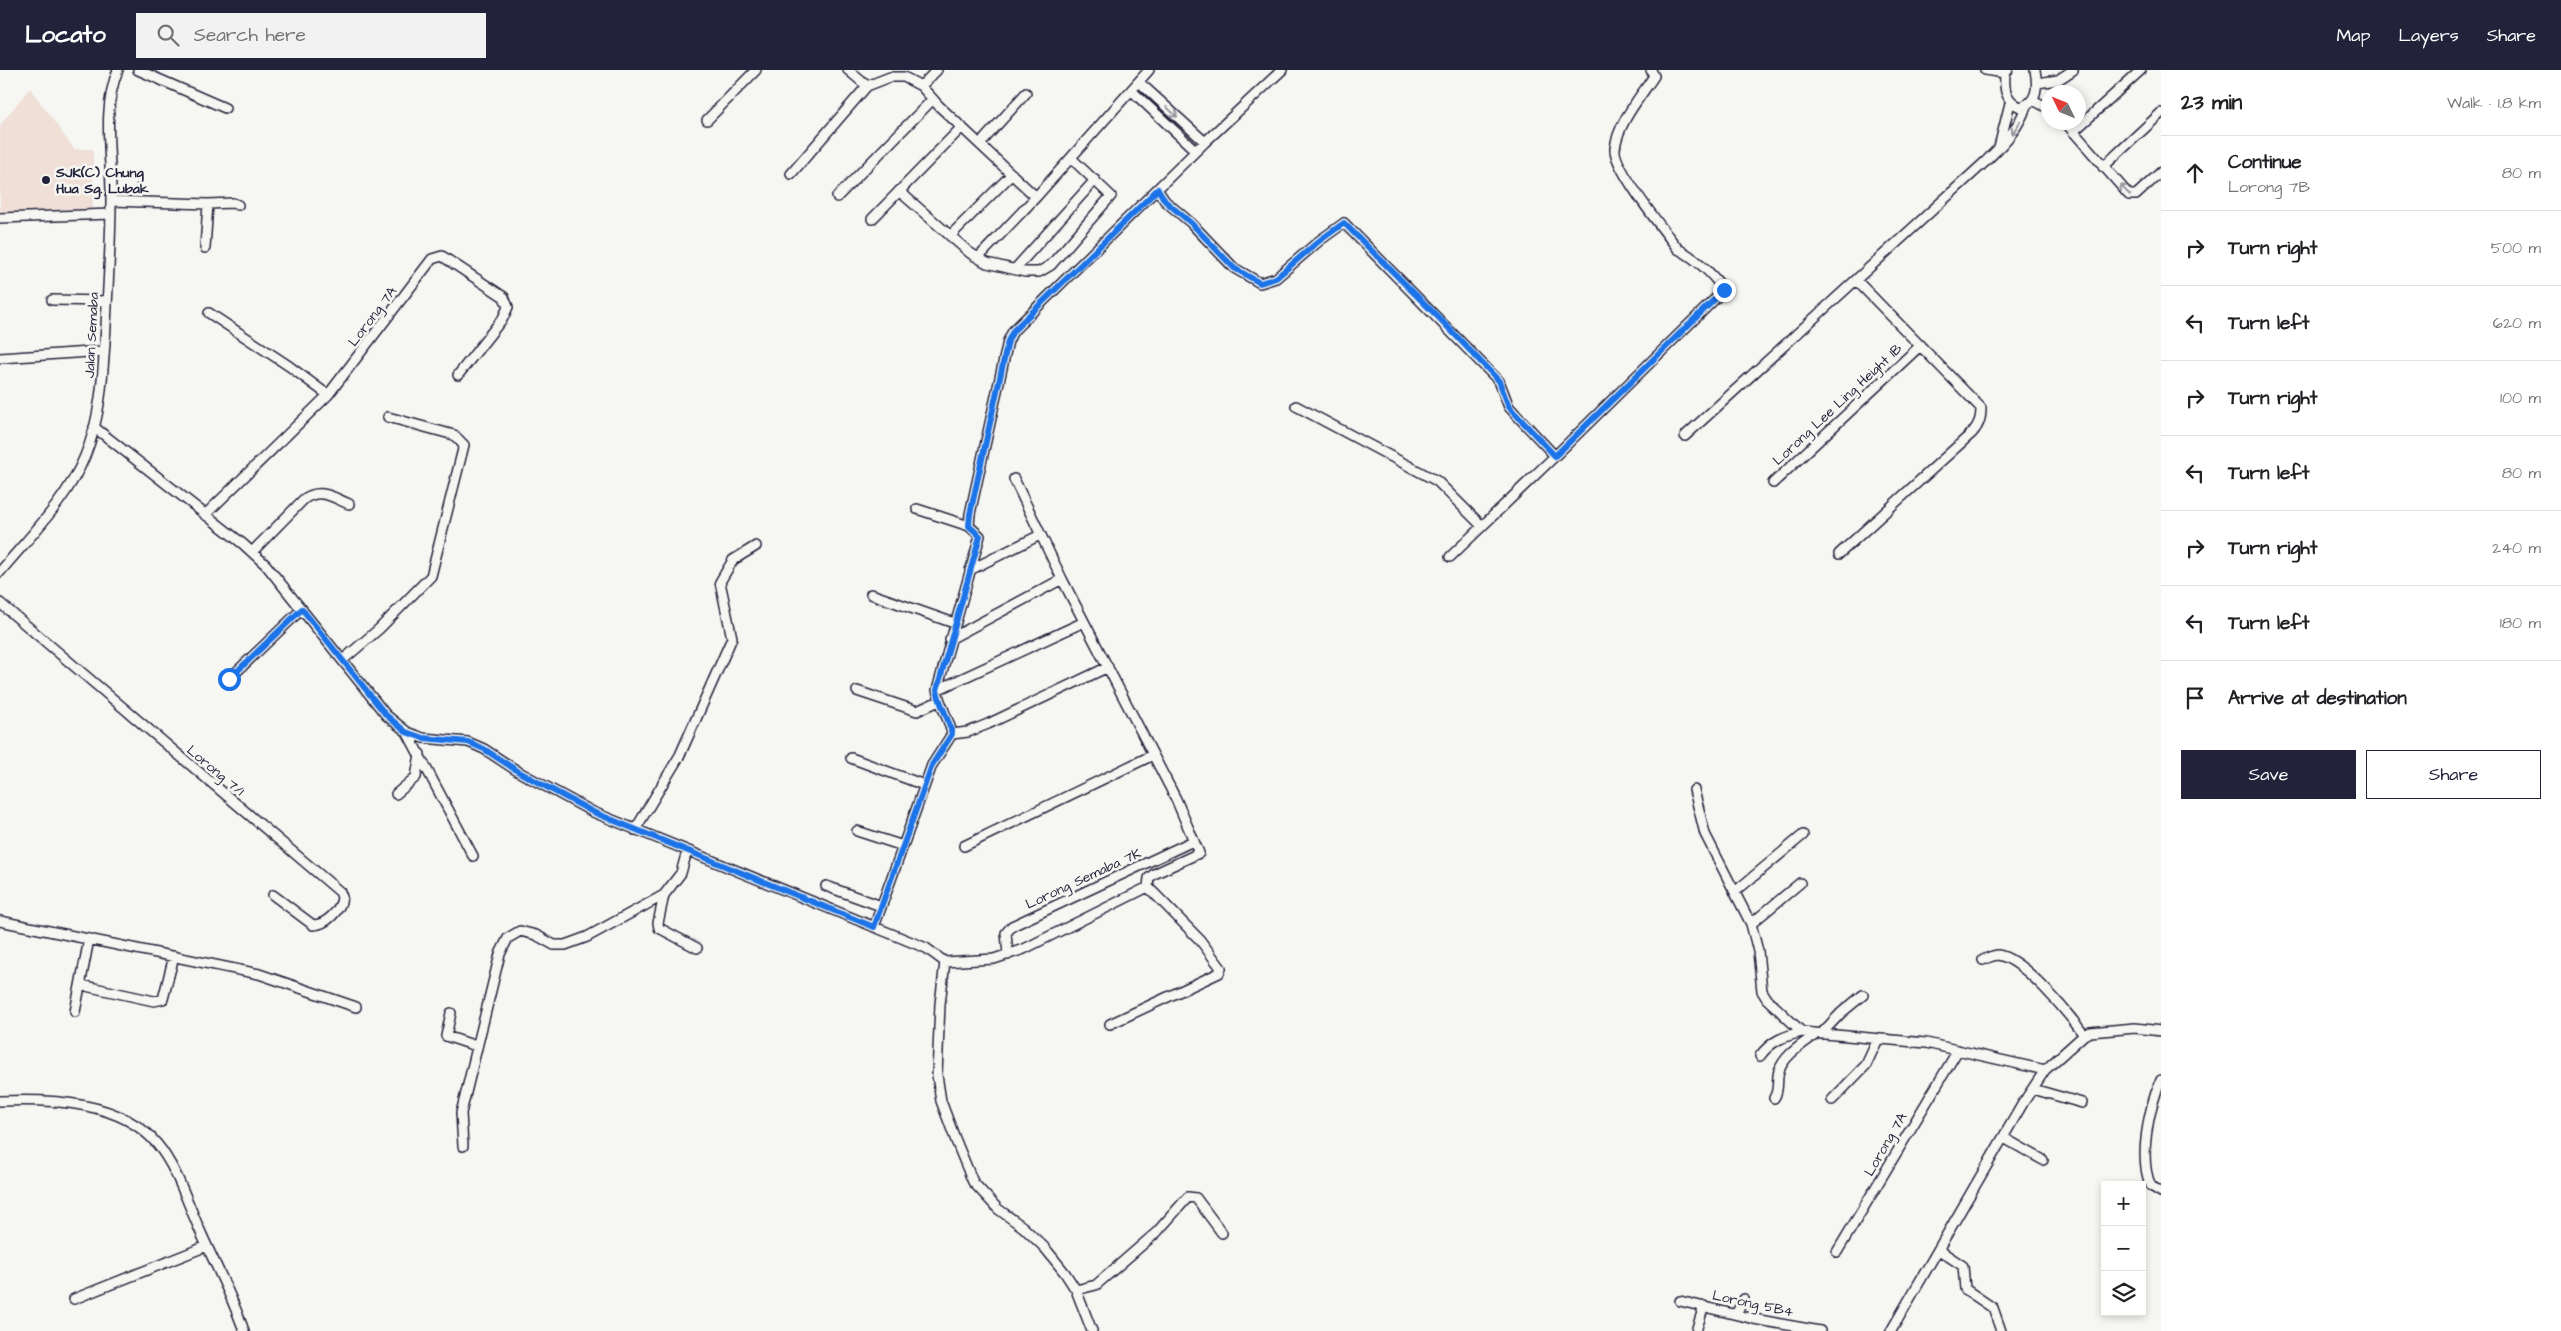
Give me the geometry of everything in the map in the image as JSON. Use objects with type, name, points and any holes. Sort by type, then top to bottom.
[{"type":"street","name":"Jalan Semaba","points":[[0,572],[54,508],[70,485],[85,457],[94,427],[102,389],[111,214],[109,96],[118,70]]},
{"type":"street","points":[[138,70],[225,108]]},
{"type":"street","points":[[707,120],[756,70]]},
{"type":"street","points":[[848,70],[867,86]]},
{"type":"street","points":[[922,86],[937,70]]},
{"type":"street","points":[[978,258],[1036,197],[1149,70]]},
{"type":"street","points":[[969,526],[1008,341],[1013,331],[1205,142],[1282,70]]},
{"type":"street","points":[[1450,557],[1724,290],[1711,273],[1678,248],[1622,171],[1614,151],[1621,128],[1654,76],[1651,70]]},
{"type":"street","points":[[1986,70],[2006,72],[2006,94],[2010,103],[1999,147]]},
{"type":"street","points":[[1685,436],[1985,162],[2017,126],[2030,103],[2036,77],[2042,70]]},
{"type":"street","points":[[2036,77],[2058,80],[2073,70]]},
{"type":"street","points":[[2141,70],[2073,132],[2103,167],[2132,196],[2136,195],[2161,172]]},
{"type":"street","points":[[792,174],[867,86],[890,77],[904,77],[922,86],[933,99],[1036,197]]},
{"type":"street","points":[[1139,82],[1205,142]]},
{"type":"street","points":[[1132,91],[1196,151]]},
{"type":"street","points":[[980,144],[1026,93]]},
{"type":"street","points":[[837,197],[933,99]]},
{"type":"street","points":[[2010,103],[2020,107],[2030,103],[2041,106]]},
{"type":"street","points":[[2103,167],[2161,113]]},
{"type":"street","points":[[872,220],[962,127]]},
{"type":"street","points":[[899,191],[978,258],[987,263],[1039,272],[1051,265],[1111,196],[1071,158]]},
{"type":"street","points":[[950,236],[1012,174]]},
{"type":"street","points":[[1015,269],[1095,180]]},
{"type":"street","points":[[1158,189],[1165,201],[1191,223],[1234,268],[1260,283],[1276,278],[1319,241],[1344,223],[1499,381],[1509,407],[1555,456]]},
{"type":"street","points":[[111,201],[232,203],[238,205]]},
{"type":"street","points":[[205,248],[208,204]]},
{"type":"street","points":[[0,218],[111,214]]},
{"type":"street","name":"Lorong 7A","points":[[205,514],[328,395],[432,259],[442,256],[504,297],[508,308],[504,318],[458,375]]},
{"type":"street","points":[[1839,554],[1972,433],[1981,420],[1980,408],[1856,280]]},
{"type":"street","points":[[52,300],[107,301]]},
{"type":"street","points":[[209,313],[289,366],[328,395]]},
{"type":"street","name":"Lorong Lee Ling Height 1B","points":[[1773,483],[1921,345]]},
{"type":"street","points":[[0,358],[104,351]]},
{"type":"street","points":[[1296,406],[1437,481],[1482,526]]},
{"type":"street","points":[[344,659],[379,630],[431,576],[464,446],[454,435],[388,418]]},
{"type":"street","points":[[94,427],[205,514],[266,565],[344,659],[386,715],[406,732],[420,754],[473,856]]},
{"type":"street","points":[[1014,479],[1062,579],[1176,799],[1199,853],[1154,874],[1149,878],[1148,887]]},
{"type":"street","points":[[252,552],[304,499],[312,494],[323,492],[349,504]]},
{"type":"street","points":[[874,927],[932,765],[952,734],[950,722],[939,702],[937,690],[954,623],[980,536],[969,526],[917,509]]},
{"type":"street","points":[[970,570],[1040,535]]},
{"type":"street","points":[[635,830],[680,755],[732,638],[720,582],[733,560],[756,546]]},
{"type":"street","points":[[950,639],[1062,579]]},
{"type":"street","points":[[871,594],[954,623]]},
{"type":"street","name":"Lorong 7/1","points":[[0,603],[340,892],[342,897],[339,908],[322,924],[313,925],[273,895]]},
{"type":"street","points":[[229,679],[302,609]]},
{"type":"street","points":[[937,690],[1084,622]]},
{"type":"street","points":[[952,734],[968,732],[988,724],[1108,667]]},
{"type":"street","points":[[857,691],[916,710],[939,702]]},
{"type":"street","points":[[406,732],[423,738],[468,742],[484,749],[519,772],[590,811],[926,948],[945,962],[994,959],[1008,955],[1024,949],[1148,887]]},
{"type":"street","points":[[396,794],[416,776],[420,754]]},
{"type":"street","points":[[964,846],[1152,755]]},
{"type":"street","points":[[851,758],[924,785]]},
{"type":"street","points":[[1694,790],[1705,834],[1736,891],[1751,924],[1758,951],[1762,991],[1767,999],[1802,1032]]},
{"type":"street","points":[[857,831],[903,846]]},
{"type":"street","points":[[1736,891],[1803,835]]},
{"type":"street","name":"Lorong Semaba 7K","points":[[1008,955],[1006,933],[1012,926],[1193,841]]},
{"type":"street","points":[[463,1146],[461,1113],[500,954],[508,938],[520,931],[536,935],[554,945],[565,945],[587,937],[664,895],[681,873],[687,851]]},
{"type":"street","points":[[1751,924],[1800,883]]},
{"type":"street","points":[[826,886],[881,906]]},
{"type":"street","points":[[1110,1024],[1219,973],[1221,968],[1200,940],[1148,887]]},
{"type":"street","points":[[664,895],[658,923],[659,928],[697,948]]},
{"type":"street","points":[[0,921],[278,979],[356,1007]]},
{"type":"street","points":[[76,1012],[89,939]]},
{"type":"street","points":[[1983,960],[1998,955],[2008,959],[2032,976],[2072,1018],[2084,1035]]},
{"type":"street","points":[[81,985],[154,1001],[163,999],[174,956]]},
{"type":"street","points":[[945,962],[940,1004],[937,1075],[941,1101],[956,1141],[973,1182],[998,1209],[1045,1248],[1076,1290],[1092,1331]]},
{"type":"street","points":[[1774,1098],[1778,1086],[1778,1072],[1782,1064],[1796,1049],[1818,1034],[1863,995]]},
{"type":"street","points":[[450,1013],[446,1036],[476,1046]]},
{"type":"street","points":[[1891,1331],[2045,1070],[2084,1035],[2105,1030],[2135,1028],[2161,1031]]},
{"type":"street","points":[[1760,1056],[1766,1048],[1785,1035],[1802,1032],[1926,1043],[2045,1070]]},
{"type":"street","points":[[1832,1100],[1866,1065],[1878,1039]]},
{"type":"street","name":"Lorong 7A","points":[[1837,1252],[1958,1050]]},
{"type":"street","points":[[2161,1080],[2152,1102],[2145,1163],[2151,1186],[2161,1192]]},
{"type":"street","points":[[2033,1089],[2082,1103]]},
{"type":"street","points":[[0,1101],[21,1100],[71,1104],[104,1112],[132,1122],[146,1132],[171,1166],[244,1331]]},
{"type":"street","points":[[2004,1138],[2043,1160]]},
{"type":"street","points":[[1076,1290],[1096,1285],[1157,1232],[1188,1197],[1196,1198],[1222,1233]]},
{"type":"street","points":[[74,1299],[207,1246]]},
{"type":"street","points":[[1939,1250],[1963,1266],[1965,1289],[1993,1308],[2001,1331]]},
{"type":"street","points":[[1736,1314],[1744,1299]]},
{"type":"street","name":"Lorong 5B4","points":[[1680,1301],[1820,1331]]},
{"type":"street","points":[[1696,1331],[1704,1306]]},
{"type":"shaded area","name":"SJK(C) Chung Hua Sg. Lubak","points":[[30,88],[74,149],[93,149],[93,210],[0,215],[0,125]]},
{"type":"place","name":"SJK(C) Chung Hua Sg. Lubak","points":[[46,180]]},
{"type":"route","points":[[229,679],[302,609],[386,715],[406,732],[423,738],[468,742],[484,749],[519,772],[593,812],[874,927],[932,765],[952,734],[950,722],[939,702],[937,690],[954,623],[980,536],[969,526],[970,514],[1008,341],[1013,331],[1158,189],[1165,201],[1191,223],[1234,268],[1260,283],[1276,278],[1319,241],[1344,223],[1499,381],[1509,407],[1555,456],[1724,290]]}]
